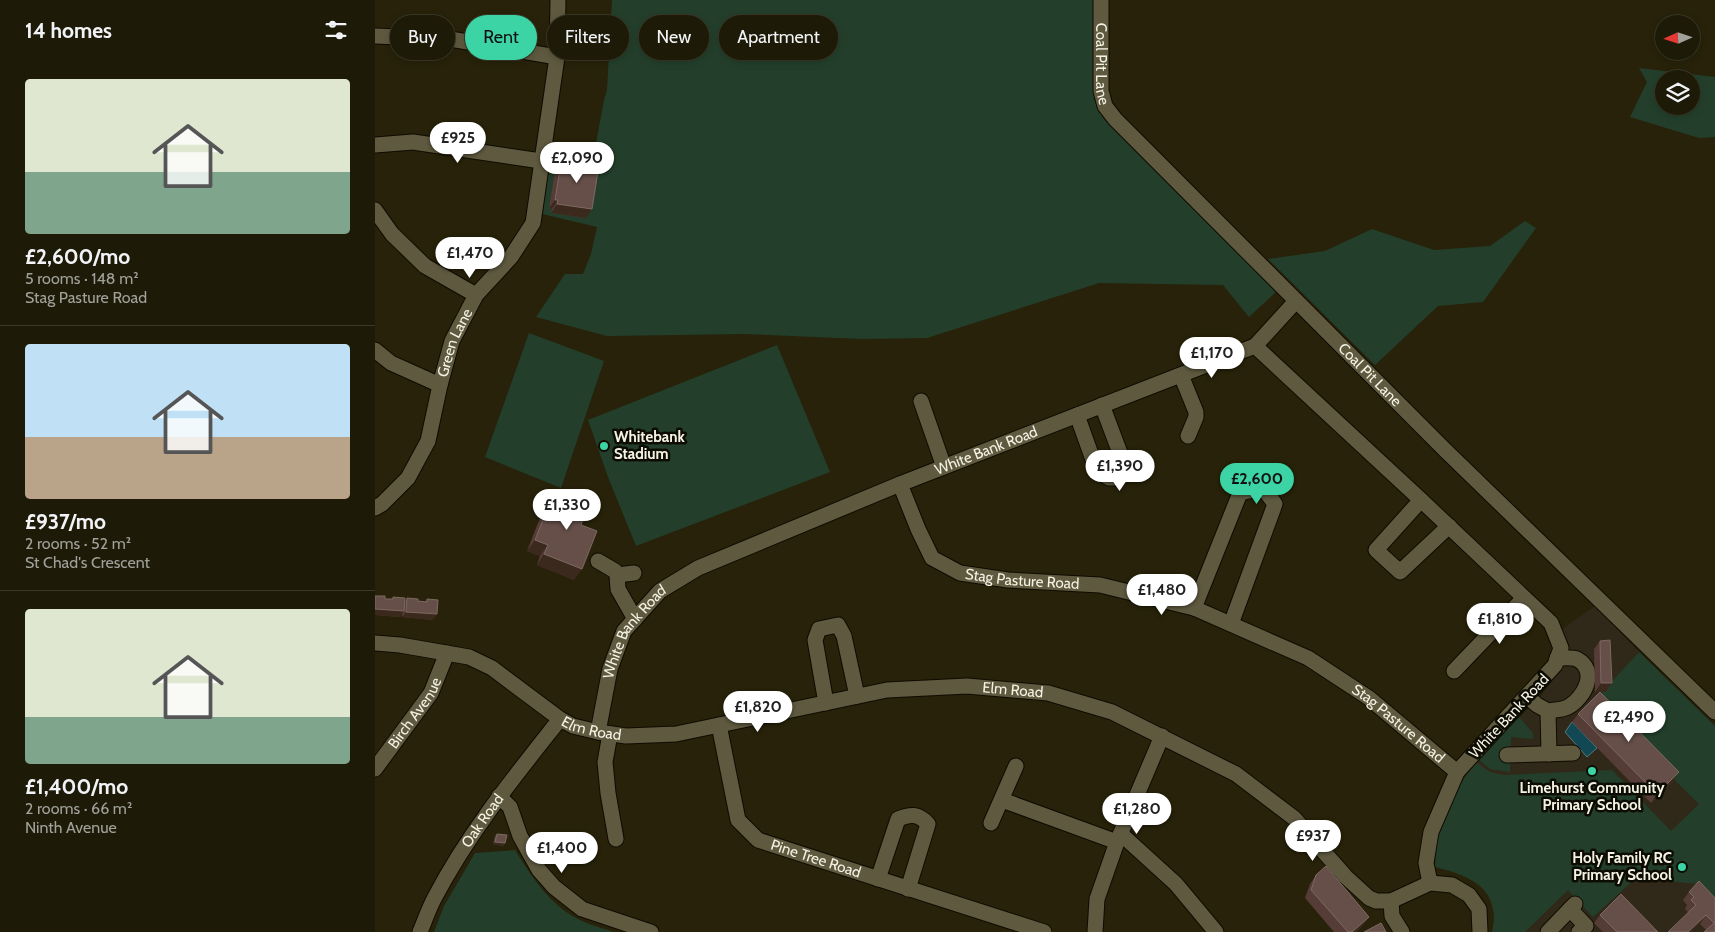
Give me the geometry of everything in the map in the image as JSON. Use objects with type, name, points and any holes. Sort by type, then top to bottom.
[{"type":"street","name":"Green Lane","points":[[558,0],[558,15]]},
{"type":"street","name":"Coal Pit Lane","points":[[1101,0],[1101,91],[1105,106],[1115,119],[1459,464],[1715,712]]},
{"type":"street","points":[[375,36],[450,39],[547,55]]},
{"type":"street","name":"Green Lane","points":[[375,508],[382,504],[408,478],[428,440],[439,385],[452,341],[476,294],[511,258],[533,223],[557,60]]},
{"type":"street","points":[[375,145],[413,142],[541,161]]},
{"type":"street","points":[[375,210],[392,234],[425,266],[476,294]]},
{"type":"street","points":[[1255,346],[1296,301]]},
{"type":"street","name":"White Bank Road","points":[[616,839],[608,793],[604,733],[611,668],[624,631],[660,592],[698,568],[900,484],[1255,346],[1551,623],[1561,648],[1555,665],[1457,772],[1431,832],[1426,863],[1430,884]]},
{"type":"street","points":[[375,350],[391,363],[439,385]]},
{"type":"street","points":[[1181,375],[1196,412],[1196,417],[1188,436]]},
{"type":"street","points":[[921,401],[945,466]]},
{"type":"street","points":[[1077,415],[1097,471],[1109,478],[1115,478],[1121,472],[1123,461],[1102,405]]},
{"type":"street","name":"Stag Pasture Road","points":[[900,484],[932,558],[960,574],[1009,580],[1100,585],[1194,608],[1308,658],[1369,698],[1457,772]]},
{"type":"street","points":[[1194,608],[1240,493],[1263,488],[1275,504],[1231,624]]},
{"type":"street","points":[[1421,500],[1376,550],[1400,572],[1449,526]]},
{"type":"street","points":[[598,561],[610,567],[617,575],[618,589],[635,619]]},
{"type":"street","points":[[617,575],[634,573]]},
{"type":"street","points":[[1454,671],[1524,598]]},
{"type":"street","points":[[826,703],[815,640],[819,629],[838,625],[844,636],[857,696]]},
{"type":"street","name":"Elm Road","points":[[375,643],[400,645],[469,657],[492,668],[573,726],[626,736],[675,734],[887,690],[967,686],[1048,693],[1112,712],[1236,774],[1294,818],[1346,877],[1369,898],[1377,901],[1391,901]]},
{"type":"street","name":"Birch Avenue","points":[[375,769],[431,693],[447,653]]},
{"type":"street","points":[[1527,696],[1548,711],[1567,707],[1584,692],[1588,680],[1586,667],[1576,658],[1557,658]]},
{"type":"street","points":[[1548,711],[1549,754]]},
{"type":"street","name":"Oak Road","points":[[420,932],[434,898],[459,856],[499,796],[561,719]]},
{"type":"street","name":"Pine Tree Road","points":[[719,725],[738,820],[758,840],[1043,932]]},
{"type":"street","points":[[1095,932],[1097,899],[1119,838],[1162,736]]},
{"type":"street","points":[[1507,754],[1573,754]]},
{"type":"street","points":[[991,824],[1016,766]]},
{"type":"street","points":[[499,796],[510,807],[520,836],[539,870],[554,887],[582,909],[651,932]]},
{"type":"street","points":[[1002,800],[1119,838],[1176,884],[1216,932]]},
{"type":"street","name":"Pine Tree Road","points":[[878,879],[898,819],[908,815],[922,817],[927,824],[908,889]]},
{"type":"street","points":[[1378,928],[1398,926],[1391,908],[1391,901],[1430,884],[1452,885],[1469,895],[1479,909],[1480,932]]},
{"type":"street","points":[[1548,932],[1572,907],[1586,926],[1579,932]]},
{"type":"shaded area","name":"Limehurst Community Primary School","points":[[1595,606],[1715,726],[1715,932],[1492,932],[1495,918],[1489,898],[1480,884],[1459,873],[1435,867],[1462,779],[1478,759],[1541,696],[1564,664],[1559,631]]},
{"type":"green space","points":[[612,0],[1094,0],[1094,98],[1098,107],[1277,291],[1249,317],[1223,285],[1099,283],[927,338],[863,339],[744,334],[607,336],[536,317],[565,274],[583,274],[591,254],[597,227],[538,213],[546,162],[575,165],[591,170],[607,90],[609,60],[629,60],[629,15],[611,15]]},
{"type":"green space","points":[[1639,68],[1656,70],[1655,115],[1700,115],[1700,75],[1715,77],[1715,137],[1699,138],[1630,117],[1647,82]]},
{"type":"green space","points":[[1525,221],[1536,228],[1483,302],[1438,306],[1375,365],[1268,259],[1325,251],[1372,229],[1434,250],[1490,246]]},
{"type":"green space","points":[[529,333],[604,361],[561,488],[485,457]]},
{"type":"green space","points":[[777,345],[830,472],[636,546],[608,477],[588,420]]},
{"type":"green space","name":"Limehurst Community Primary School","points":[[1639,652],[1715,726],[1715,899],[1698,884],[1636,878],[1593,917],[1568,890],[1525,932],[1492,932],[1494,917],[1492,905],[1488,895],[1481,887],[1461,875],[1435,867],[1436,842],[1440,828],[1458,789],[1476,762],[1490,772],[1504,775],[1612,770],[1671,831],[1699,804],[1594,701]]},
{"type":"green space","points":[[1519,717],[1533,733],[1533,739],[1511,737],[1510,772],[1490,769],[1478,759]]},
{"type":"green space","points":[[515,850],[535,880],[558,906],[582,921],[614,932],[434,932],[444,906],[475,853]]},
{"type":"water","points":[[1572,722],[1597,748],[1587,757],[1565,732]]},
{"type":"building","points":[[563,159],[599,165],[592,209],[557,204],[558,200],[555,200]]},
{"type":"building","points":[[565,490],[590,500],[581,525],[597,531],[582,569],[544,554],[548,545],[535,540],[548,507],[557,511]]},
{"type":"building","points":[[375,596],[385,596],[385,599],[393,599],[393,597],[405,598],[404,611],[375,609]]},
{"type":"building","points":[[407,598],[427,602],[427,599],[438,600],[437,614],[406,612]]},
{"type":"building","points":[[1610,640],[1612,683],[1601,683],[1600,641]]},
{"type":"building","points":[[1600,692],[1679,772],[1657,794],[1578,714]]},
{"type":"building","points":[[497,834],[507,835],[505,843],[495,842]]},
{"type":"building","points":[[1326,866],[1369,917],[1352,932],[1348,932],[1311,890],[1316,875]]},
{"type":"building","points":[[1699,881],[1715,898],[1715,932],[1704,932],[1714,923],[1706,915],[1688,932],[1668,932],[1696,905],[1691,900],[1694,897],[1689,892]]},
{"type":"building","points":[[1621,894],[1658,932],[1617,932],[1600,915]]},
{"type":"building","points":[[1381,923],[1386,932],[1364,932]]},
{"type":"place","name":"Whitebank Stadium","points":[[604,446]]},
{"type":"place","name":"Limehurst Community Primary School","points":[[1592,771]]},
{"type":"place","name":"Holy Family RC Primary School","points":[[1682,867]]}]
